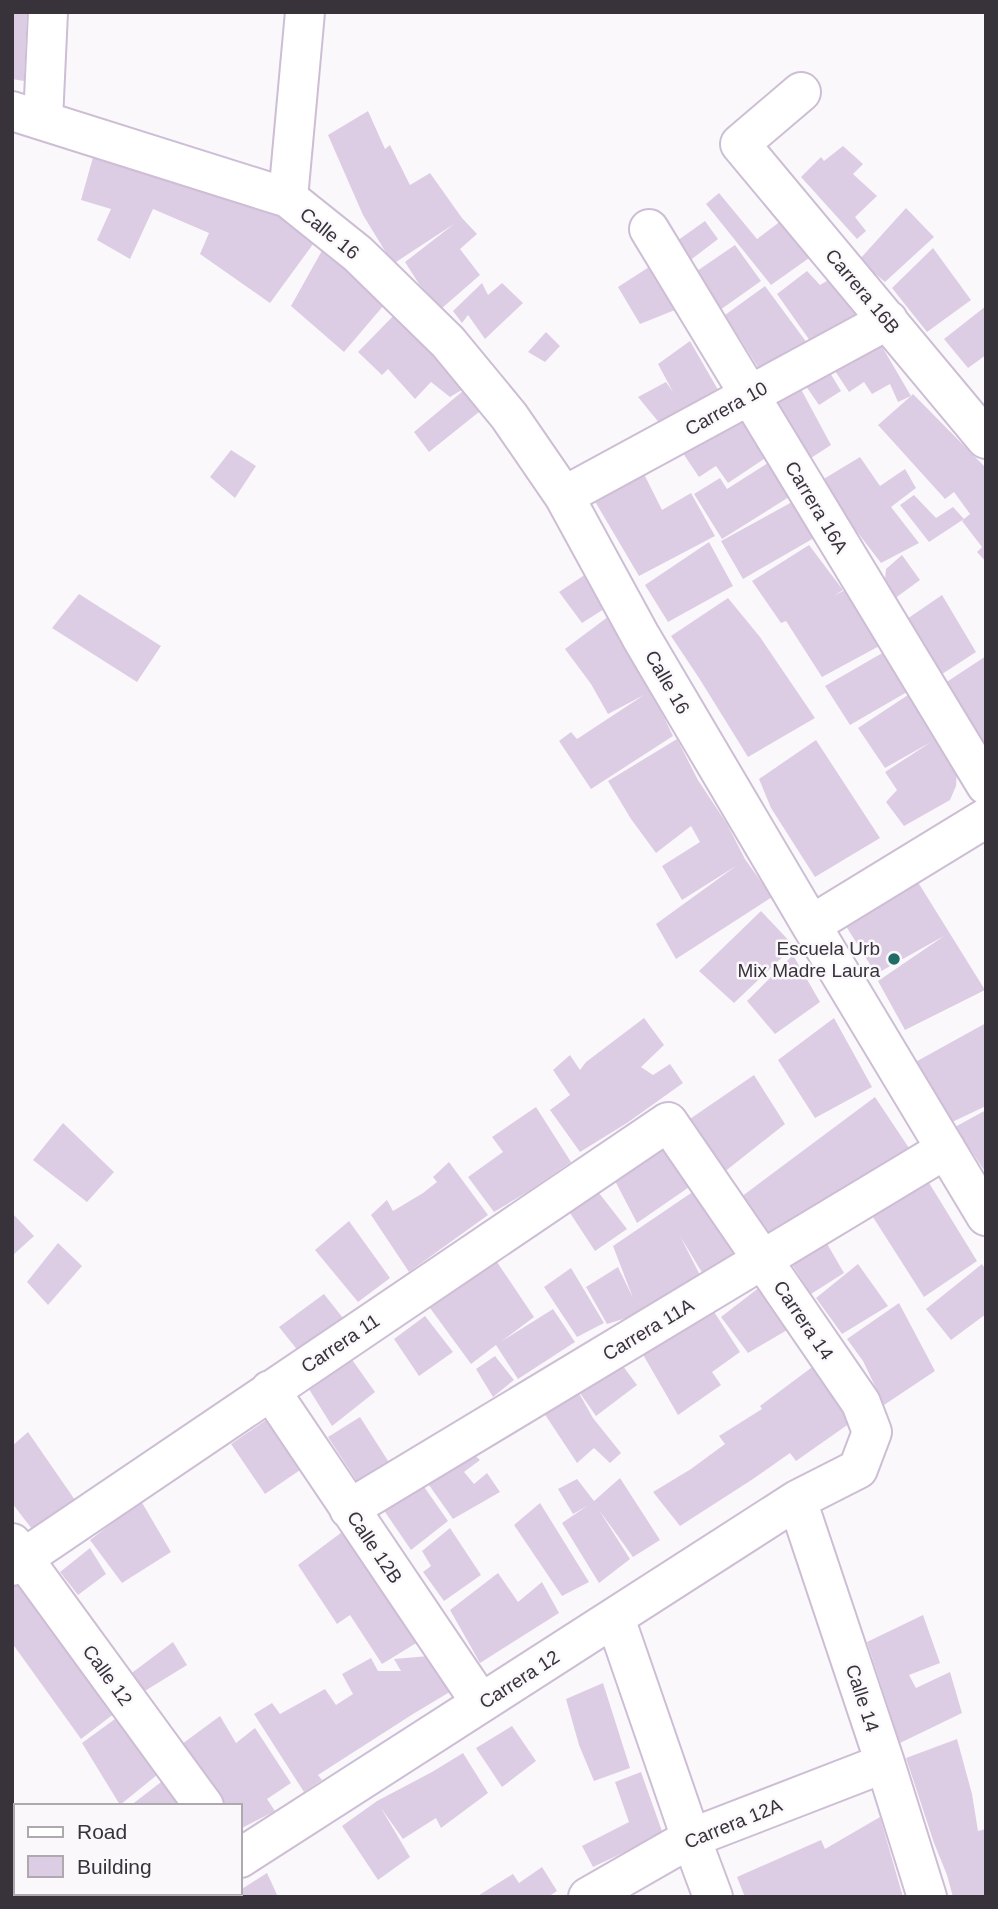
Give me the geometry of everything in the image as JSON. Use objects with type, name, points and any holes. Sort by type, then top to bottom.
[{"type":"street","points":[[48,12],[28,115],[288,198],[305,12]]},
{"type":"street","name":"Carrera 16B","points":[[801,92],[740,144],[986,439]]},
{"type":"street","name":"Calle 16","points":[[288,198],[358,254],[447,342],[509,416],[564,496],[641,637],[986,1216]]},
{"type":"street","name":"Carrera 16A","points":[[649,229],[986,785]]},
{"type":"street","name":"Carrera 10","points":[[564,496],[888,320]]},
{"type":"street","points":[[811,925],[986,818]]},
{"type":"street","name":"Carrera 14","points":[[668,1122],[861,1403],[872,1432],[858,1469],[797,1500]]},
{"type":"street","name":"Carrera 11","points":[[16,1556],[270,1390],[668,1122]]},
{"type":"street","name":"Carrera 11A","points":[[349,1509],[946,1149]]},
{"type":"street","name":"Calle 12B","points":[[270,1390],[481,1703]]},
{"type":"street","name":"Carrera 12","points":[[242,1856],[797,1500]]},
{"type":"street","name":"Calle 14","points":[[797,1500],[927,1897]]},
{"type":"street","name":"Calle 12","points":[[16,1556],[202,1804]]},
{"type":"street","points":[[615,1618],[713,1897]]},
{"type":"street","name":"Carrera 12A","points":[[588,1897],[691,1838],[885,1763]]},
{"type":"building","points":[[12,12],[27,12],[24,81],[12,79]]},
{"type":"building","points":[[368,111],[385,149],[390,145],[410,185],[430,173],[462,218],[477,234],[460,249],[480,275],[441,309],[419,284],[405,262],[454,224],[393,264],[363,215],[328,135]]},
{"type":"building","points":[[843,146],[863,164],[853,174],[877,196],[855,217],[866,231],[857,239],[801,177],[821,157],[824,161]]},
{"type":"building","points":[[95,150],[297,218],[319,236],[270,303],[200,254],[209,233],[153,209],[130,259],[97,240],[111,209],[81,200]]},
{"type":"building","points":[[719,193],[757,239],[790,214],[819,251],[771,285],[706,204]]},
{"type":"building","points":[[906,208],[934,237],[885,282],[859,260]]},
{"type":"building","points":[[705,221],[718,239],[688,262],[674,243]]},
{"type":"building","points":[[735,245],[761,281],[720,310],[694,273]]},
{"type":"building","points":[[324,247],[384,305],[344,352],[291,306]]},
{"type":"building","points":[[933,248],[971,300],[927,332],[892,288]]},
{"type":"building","points":[[649,267],[680,308],[640,324],[618,287]]},
{"type":"building","points":[[807,271],[820,285],[840,273],[863,310],[813,345],[777,294]]},
{"type":"building","points":[[482,283],[488,295],[502,283],[523,303],[485,339],[468,315],[462,323],[453,311]]},
{"type":"building","points":[[765,286],[810,347],[764,377],[725,315]]},
{"type":"building","points":[[986,306],[986,355],[968,368],[944,339]]},
{"type":"building","points":[[399,310],[470,385],[450,397],[431,382],[415,399],[388,369],[382,375],[358,352]]},
{"type":"building","points":[[546,332],[560,346],[545,362],[528,352]]},
{"type":"building","points":[[877,338],[911,396],[898,402],[890,384],[872,394],[864,382],[849,392],[833,368]]},
{"type":"building","points":[[690,341],[721,395],[661,425],[638,397],[666,382],[673,392],[658,364]]},
{"type":"building","points":[[826,366],[841,391],[819,405],[803,382]]},
{"type":"building","points":[[795,378],[831,445],[808,460],[770,394]]},
{"type":"building","points":[[470,385],[484,408],[429,452],[414,432]]},
{"type":"building","points":[[913,394],[986,468],[986,562],[977,552],[982,547],[962,521],[970,514],[954,492],[945,499],[878,425]]},
{"type":"building","points":[[736,406],[770,455],[728,483],[716,466],[699,477],[678,446]]},
{"type":"building","points":[[231,450],[256,466],[235,498],[210,477]]},
{"type":"building","points":[[860,457],[880,486],[905,469],[916,488],[891,507],[919,543],[881,563],[841,511],[822,480]]},
{"type":"building","points":[[638,462],[662,510],[691,493],[715,536],[639,576],[590,493]]},
{"type":"building","points":[[768,463],[789,497],[722,539],[694,494],[720,478],[727,489]]},
{"type":"building","points":[[914,495],[936,518],[953,507],[964,519],[929,542],[900,505]]},
{"type":"building","points":[[792,502],[814,538],[743,579],[721,541]]},
{"type":"building","points":[[709,542],[733,586],[668,622],[645,585]]},
{"type":"building","points":[[809,545],[843,590],[834,596],[852,586],[883,644],[822,677],[786,621],[781,623],[752,581]]},
{"type":"building","points":[[902,555],[920,580],[894,599],[885,579],[886,569]]},
{"type":"building","points":[[586,574],[604,609],[582,623],[559,592]]},
{"type":"building","points":[[79,594],[161,646],[137,682],[52,628]]},
{"type":"building","points":[[942,595],[976,652],[936,678],[904,621]]},
{"type":"building","points":[[728,598],[760,637],[815,718],[748,757],[671,636]]},
{"type":"building","points":[[609,616],[634,655],[673,736],[591,789],[559,741],[571,732],[577,739],[644,695],[608,714],[591,684],[565,649]]},
{"type":"building","points":[[884,652],[907,692],[850,725],[825,686]]},
{"type":"building","points":[[986,656],[986,762],[939,687]]},
{"type":"building","points":[[908,695],[957,769],[956,786],[950,800],[904,826],[886,802],[897,790],[885,772],[931,742],[885,768],[858,728]]},
{"type":"building","points":[[677,739],[745,859],[772,897],[676,959],[656,924],[736,866],[682,900],[662,866],[700,842],[691,826],[656,853],[608,781]]},
{"type":"building","points":[[816,740],[880,838],[815,877],[771,808],[759,779]]},
{"type":"building","points":[[916,879],[985,990],[905,1030],[878,981],[944,936],[876,974],[844,923]]},
{"type":"building","points":[[761,911],[794,946],[734,1003],[699,971]]},
{"type":"building","points":[[793,955],[820,1002],[775,1034],[747,1001]]},
{"type":"building","points":[[644,1018],[664,1045],[641,1067],[653,1075],[670,1064],[683,1083],[580,1152],[550,1110],[570,1095],[553,1070],[570,1055],[580,1070],[586,1062]]},
{"type":"building","points":[[834,1018],[872,1087],[815,1118],[778,1060]]},
{"type":"building","points":[[986,1023],[986,1106],[950,1123],[910,1065]]},
{"type":"building","points":[[754,1075],[785,1124],[723,1173],[684,1123]]},
{"type":"building","points":[[875,1097],[913,1154],[773,1242],[741,1197]]},
{"type":"building","points":[[536,1107],[571,1162],[494,1212],[468,1177],[503,1152],[492,1137]]},
{"type":"building","points":[[986,1110],[986,1173],[955,1127]]},
{"type":"building","points":[[63,1123],[114,1172],[87,1202],[33,1160]]},
{"type":"building","points":[[664,1140],[695,1183],[637,1223],[613,1177]]},
{"type":"building","points":[[449,1162],[488,1215],[409,1272],[371,1215],[387,1200],[393,1211],[423,1193],[437,1182],[433,1177]]},
{"type":"building","points":[[923,1173],[977,1261],[924,1297],[871,1214]]},
{"type":"building","points":[[697,1189],[741,1255],[704,1276],[680,1236],[700,1275],[639,1314],[607,1324],[586,1287],[618,1267],[633,1298],[613,1246]]},
{"type":"building","points":[[599,1193],[627,1229],[595,1251],[570,1213]]},
{"type":"building","points":[[12,1213],[34,1236],[12,1256]]},
{"type":"building","points":[[349,1221],[390,1278],[358,1302],[315,1250]]},
{"type":"building","points":[[822,1235],[844,1273],[811,1294],[789,1260]]},
{"type":"building","points":[[58,1243],[82,1266],[48,1305],[27,1282]]},
{"type":"building","points":[[497,1262],[534,1317],[502,1341],[553,1309],[575,1342],[518,1379],[496,1345],[471,1364],[430,1308]]},
{"type":"building","points":[[858,1264],[888,1306],[842,1334],[816,1298]]},
{"type":"building","points":[[982,1264],[986,1270],[986,1314],[951,1340],[926,1309]]},
{"type":"building","points":[[571,1268],[604,1323],[577,1337],[544,1287]]},
{"type":"building","points":[[765,1283],[794,1326],[748,1353],[721,1317]]},
{"type":"building","points":[[324,1294],[343,1318],[299,1352],[279,1327]]},
{"type":"building","points":[[899,1303],[935,1371],[884,1405],[863,1361],[847,1339]]},
{"type":"building","points":[[709,1304],[740,1352],[712,1372],[721,1385],[678,1415],[638,1346]]},
{"type":"building","points":[[425,1316],[453,1352],[419,1376],[394,1339]]},
{"type":"building","points":[[348,1354],[375,1392],[332,1426],[307,1386]]},
{"type":"building","points":[[495,1356],[514,1380],[493,1397],[476,1369]]},
{"type":"building","points":[[617,1358],[637,1385],[596,1416],[575,1386]]},
{"type":"building","points":[[823,1359],[853,1421],[796,1461],[790,1453],[680,1526],[653,1492],[725,1444],[719,1436],[762,1409],[760,1406]]},
{"type":"building","points":[[575,1386],[593,1418],[621,1453],[610,1463],[594,1448],[577,1463],[542,1410]]},
{"type":"building","points":[[360,1417],[392,1467],[362,1489],[328,1437]]},
{"type":"building","points":[[269,1418],[303,1468],[265,1494],[231,1444]]},
{"type":"building","points":[[28,1432],[75,1500],[35,1533],[12,1503],[12,1446]]},
{"type":"building","points":[[468,1449],[480,1460],[464,1472],[474,1484],[487,1473],[500,1492],[453,1519],[424,1478]]},
{"type":"building","points":[[620,1478],[660,1540],[633,1557],[599,1510],[630,1559],[599,1583],[562,1523],[587,1506],[573,1514],[558,1489],[577,1479],[594,1501]]},
{"type":"building","points":[[420,1481],[448,1521],[411,1550],[383,1509]]},
{"type":"building","points":[[141,1501],[171,1552],[122,1583],[90,1540]]},
{"type":"building","points":[[540,1503],[589,1582],[562,1596],[514,1525]]},
{"type":"building","points":[[450,1528],[481,1575],[444,1601],[423,1572],[431,1566],[422,1551]]},
{"type":"building","points":[[346,1529],[418,1642],[382,1664],[350,1615],[337,1624],[298,1565]]},
{"type":"building","points":[[90,1548],[106,1574],[78,1595],[60,1572]]},
{"type":"building","points":[[498,1573],[518,1602],[542,1582],[559,1613],[480,1663],[450,1610]]},
{"type":"building","points":[[23,1577],[119,1710],[81,1739],[12,1643],[12,1585]]},
{"type":"building","points":[[923,1615],[940,1663],[909,1675],[916,1688],[950,1672],[962,1713],[900,1743],[867,1642]]},
{"type":"building","points":[[173,1642],[187,1665],[140,1694],[129,1675]]},
{"type":"building","points":[[429,1656],[453,1690],[318,1775],[322,1780],[304,1792],[254,1714],[272,1703],[280,1714],[325,1689],[336,1705],[353,1694],[342,1674],[371,1658],[378,1671],[401,1671],[394,1659]]},
{"type":"building","points":[[603,1683],[630,1768],[594,1781],[579,1745],[566,1699]]},
{"type":"building","points":[[126,1711],[168,1766],[119,1804],[82,1743]]},
{"type":"building","points":[[220,1716],[236,1743],[255,1728],[291,1783],[267,1799],[275,1811],[242,1828],[242,1804],[222,1804],[182,1744]]},
{"type":"building","points":[[512,1726],[536,1761],[502,1787],[476,1748]]},
{"type":"building","points":[[957,1739],[972,1794],[978,1831],[986,1829],[986,1897],[953,1897],[906,1758]]},
{"type":"building","points":[[463,1753],[488,1793],[441,1828],[436,1818],[403,1839],[381,1808],[410,1857],[378,1880],[342,1826],[377,1801]]},
{"type":"building","points":[[174,1772],[197,1804],[133,1804]]},
{"type":"building","points":[[641,1772],[663,1834],[593,1867],[582,1846],[629,1822],[615,1782]]},
{"type":"building","points":[[880,1817],[903,1897],[745,1897],[737,1877],[821,1840],[825,1849]]},
{"type":"building","points":[[12,1862],[14,1895],[37,1897],[12,1897]]},
{"type":"building","points":[[542,1867],[557,1891],[548,1897],[476,1897],[513,1874],[519,1883]]},
{"type":"building","points":[[267,1873],[278,1897],[229,1897],[242,1895],[242,1889]]},
{"type":"building","points":[[48,1895],[105,1895],[103,1897]]},
{"type":"place","name":"Escuela Urb Mix Madre Laura","points":[[894,959]]}]
